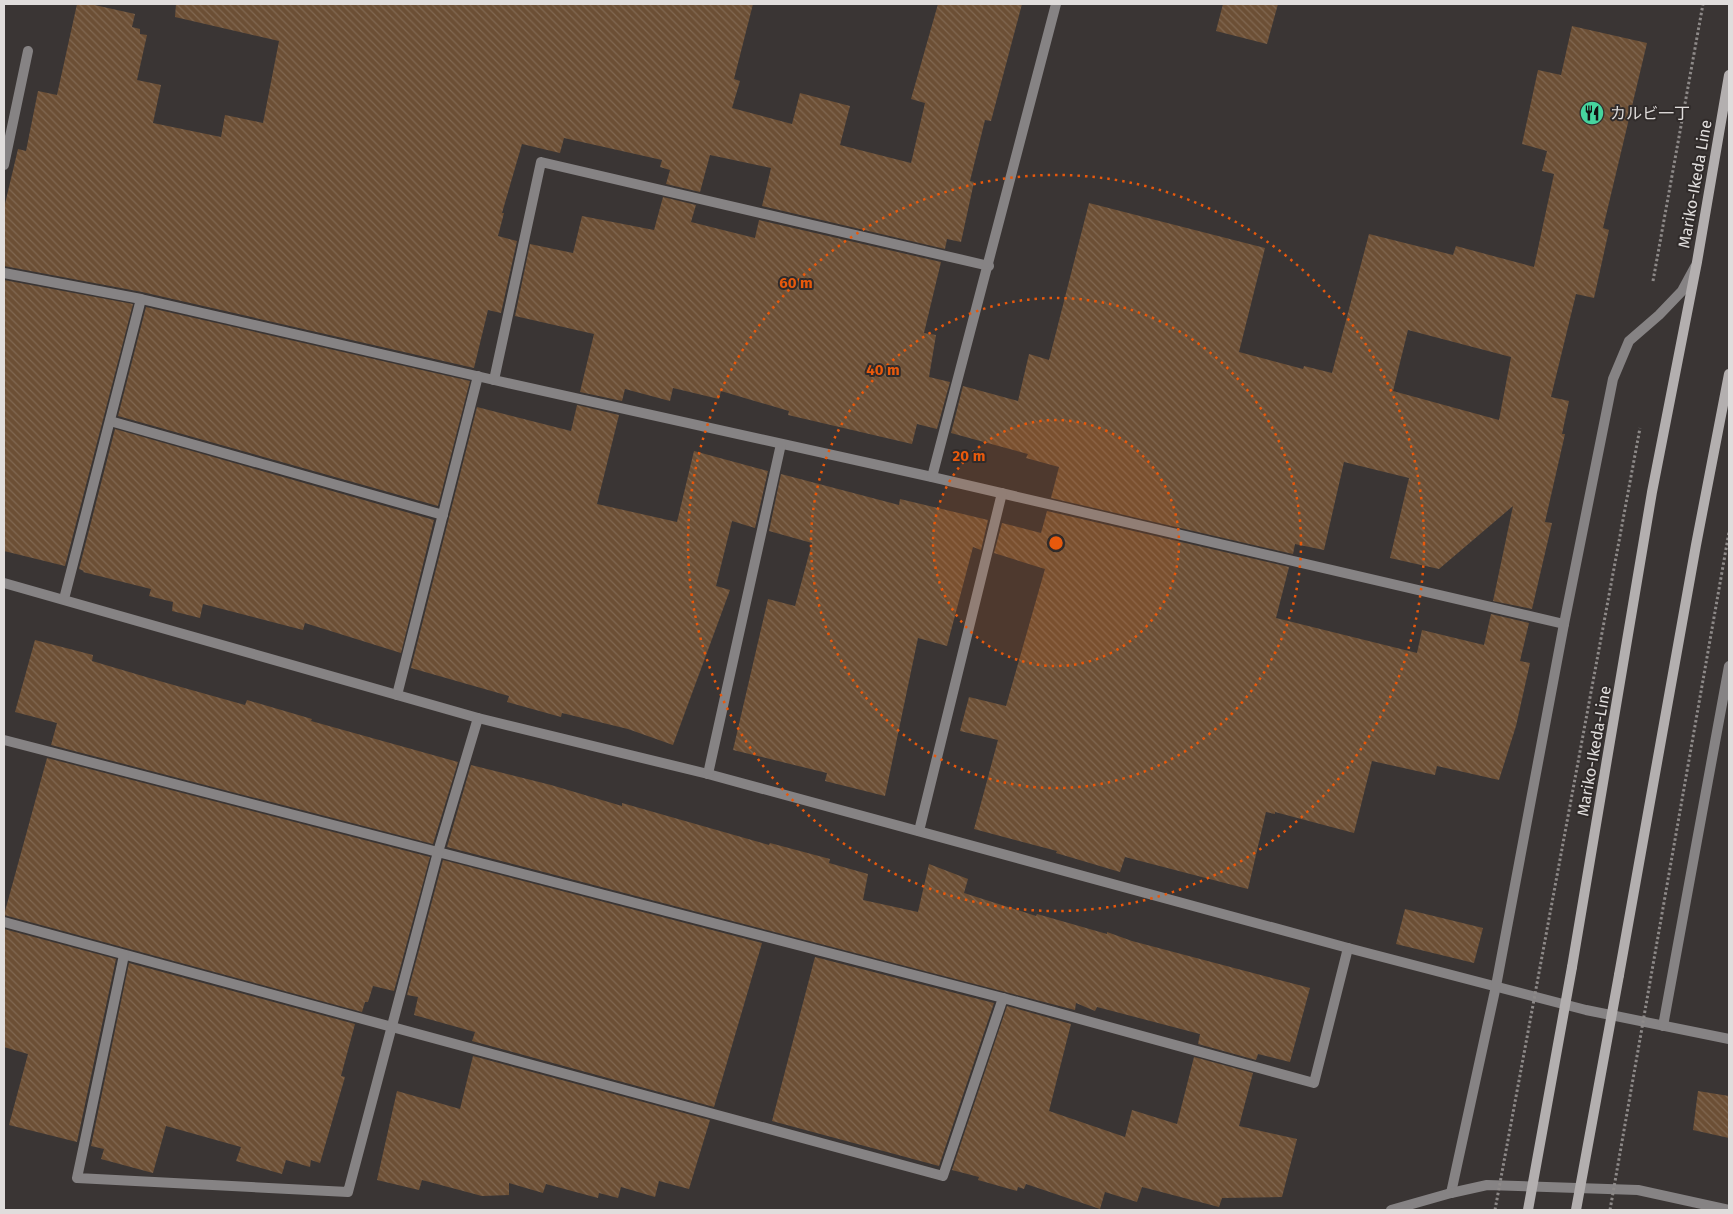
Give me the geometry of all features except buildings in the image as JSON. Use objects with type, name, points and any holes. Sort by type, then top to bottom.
[{"type":"street","points":[[932,477],[989,266],[1056,4]]},
{"type":"street","points":[[4,165],[28,51]]},
{"type":"street","name":"Mariko-Ikeda Line","points":[[1690,297],[1729,76]]},
{"type":"street","points":[[494,380],[541,162],[989,266]]},
{"type":"street","points":[[1450,1193],[1496,986],[1564,624],[1613,379],[1629,341],[1659,315],[1682,291],[1697,262]]},
{"type":"street","points":[[4,273],[141,300],[932,477],[1564,624]]},
{"type":"street","name":"Mariko-Ikeda-Line","points":[[1528,1210],[1572,967],[1652,492],[1690,297]]},
{"type":"street","points":[[64,599],[141,300]]},
{"type":"street","points":[[1576,1210],[1696,545],[1729,374]]},
{"type":"street","points":[[397,695],[478,376]]},
{"type":"street","points":[[110,421],[443,515]]},
{"type":"street","points":[[708,774],[781,444]]},
{"type":"street","points":[[919,832],[1002,494]]},
{"type":"street","points":[[4,583],[478,718],[708,774],[1348,948],[1586,1010],[1729,1039]]},
{"type":"street","points":[[1663,1026],[1729,666]]},
{"type":"street","points":[[124,955],[77,1178],[348,1192],[438,852],[478,718]]},
{"type":"street","points":[[4,740],[1003,998],[1314,1083],[1348,948]]},
{"type":"street","points":[[4,922],[943,1176],[1003,998]]},
{"type":"street","points":[[1391,1210],[1450,1193],[1487,1185],[1638,1190],[1729,1210]]},
{"type":"path","points":[[1652,290],[1702,4]]},
{"type":"path","points":[[1495,1210],[1641,418]]},
{"type":"path","points":[[1610,1210],[1729,532]]},
{"type":"place","name":"カルビ一丁","points":[[1592,113]]}]
